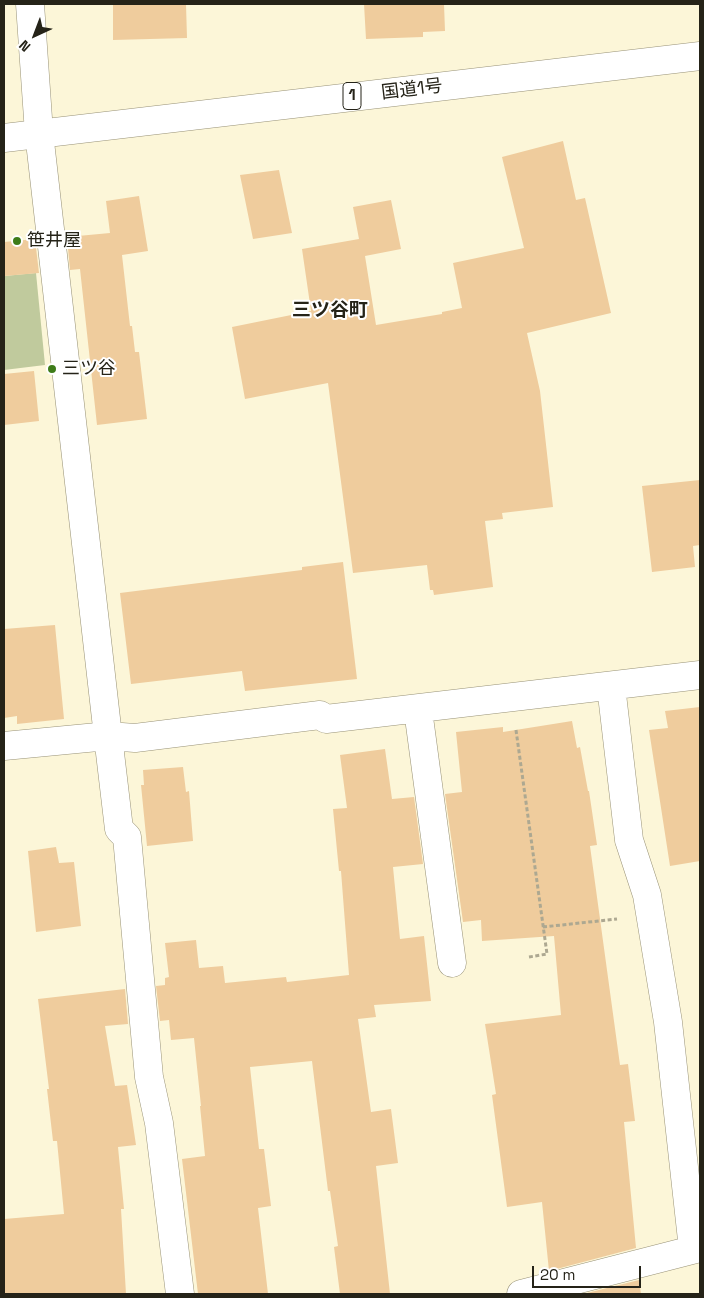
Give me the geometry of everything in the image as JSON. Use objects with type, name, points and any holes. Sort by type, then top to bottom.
[{"type":"main road","points":[[30,4],[39,133],[108,736],[119,829],[127,837],[149,1077],[159,1123],[180,1294]]},
{"type":"main road","name":"国道1号","points":[[4,138],[700,56]]},
{"type":"main road","points":[[4,746],[108,736],[135,738],[320,715],[326,720],[700,675]]},
{"type":"main road","points":[[521,1294],[697,1249],[668,1022],[648,895],[629,840],[611,686]]},
{"type":"main road","points":[[418,710],[452,963]]},
{"type":"path","points":[[511,698],[547,954],[529,957]]},
{"type":"path","points":[[543,927],[651,916]]},
{"type":"green space","points":[[36,273],[45,365],[4,370],[4,276]]},
{"type":"building","points":[[113,4],[186,4],[187,38],[113,40]]},
{"type":"building","points":[[364,4],[444,4],[445,31],[423,32],[423,37],[366,39]]},
{"type":"building","points":[[563,141],[576,200],[585,198],[611,313],[527,333],[540,391],[553,507],[502,513],[503,519],[485,521],[493,587],[434,595],[433,590],[430,590],[427,565],[353,573],[328,383],[245,399],[232,327],[311,311],[302,249],[359,239],[353,207],[391,200],[401,249],[365,256],[376,325],[442,314],[442,312],[462,308],[453,263],[524,248],[502,157]]},
{"type":"building","points":[[279,170],[292,233],[253,239],[240,175]]},
{"type":"building","points":[[139,196],[148,251],[122,255],[130,326],[132,326],[135,352],[139,352],[147,419],[97,425],[80,269],[70,270],[67,237],[110,233],[106,201]]},
{"type":"building","points":[[35,239],[39,273],[4,276],[4,242]]},
{"type":"building","points":[[34,371],[39,421],[4,425],[4,374]]},
{"type":"building","points":[[700,480],[700,545],[693,546],[695,567],[652,572],[642,486]]},
{"type":"building","points":[[343,562],[357,679],[245,691],[242,671],[131,684],[120,593],[302,570],[302,567]]},
{"type":"building","points":[[55,625],[64,719],[17,724],[17,716],[4,718],[4,629]]},
{"type":"building","points":[[700,707],[700,861],[670,866],[649,730],[668,728],[665,711]]},
{"type":"building","points":[[572,721],[577,748],[580,747],[589,791],[597,845],[590,846],[620,1065],[628,1064],[635,1121],[624,1122],[636,1248],[549,1271],[542,1202],[507,1207],[492,1095],[496,1094],[485,1024],[561,1015],[554,936],[482,941],[481,920],[463,922],[445,794],[462,792],[456,732],[503,727],[503,732]]},
{"type":"building","points":[[385,749],[392,799],[414,797],[423,864],[393,867],[400,939],[424,936],[431,1001],[374,1005],[376,1017],[358,1019],[371,1112],[391,1109],[398,1163],[376,1166],[390,1294],[340,1294],[334,1247],[338,1246],[330,1191],[328,1191],[312,1061],[250,1067],[259,1149],[264,1149],[271,1206],[258,1208],[268,1294],[198,1294],[182,1159],[205,1156],[201,1106],[194,1038],[171,1040],[169,1020],[160,1021],[156,986],[165,985],[165,978],[169,977],[165,943],[196,940],[199,968],[223,966],[225,983],[286,977],[287,982],[349,975],[341,871],[339,871],[333,809],[347,808],[340,755]]},
{"type":"building","points":[[183,767],[186,792],[189,791],[193,841],[147,846],[141,785],[144,785],[143,770]]},
{"type":"building","points":[[56,847],[59,863],[74,862],[81,926],[36,932],[28,851]]},
{"type":"building","points":[[125,989],[128,1024],[105,1026],[115,1086],[127,1085],[136,1145],[118,1147],[124,1209],[121,1209],[126,1294],[4,1294],[4,1219],[64,1214],[57,1141],[53,1141],[38,999]]},
{"type":"building","points":[[639,1280],[641,1294],[583,1294]]},
{"type":"place","name":"笹井屋","points":[[17,241]]},
{"type":"place","name":"三ツ谷","points":[[52,369]]},
{"type":"district","name":"三ツ谷町","points":[[330,311]]}]
